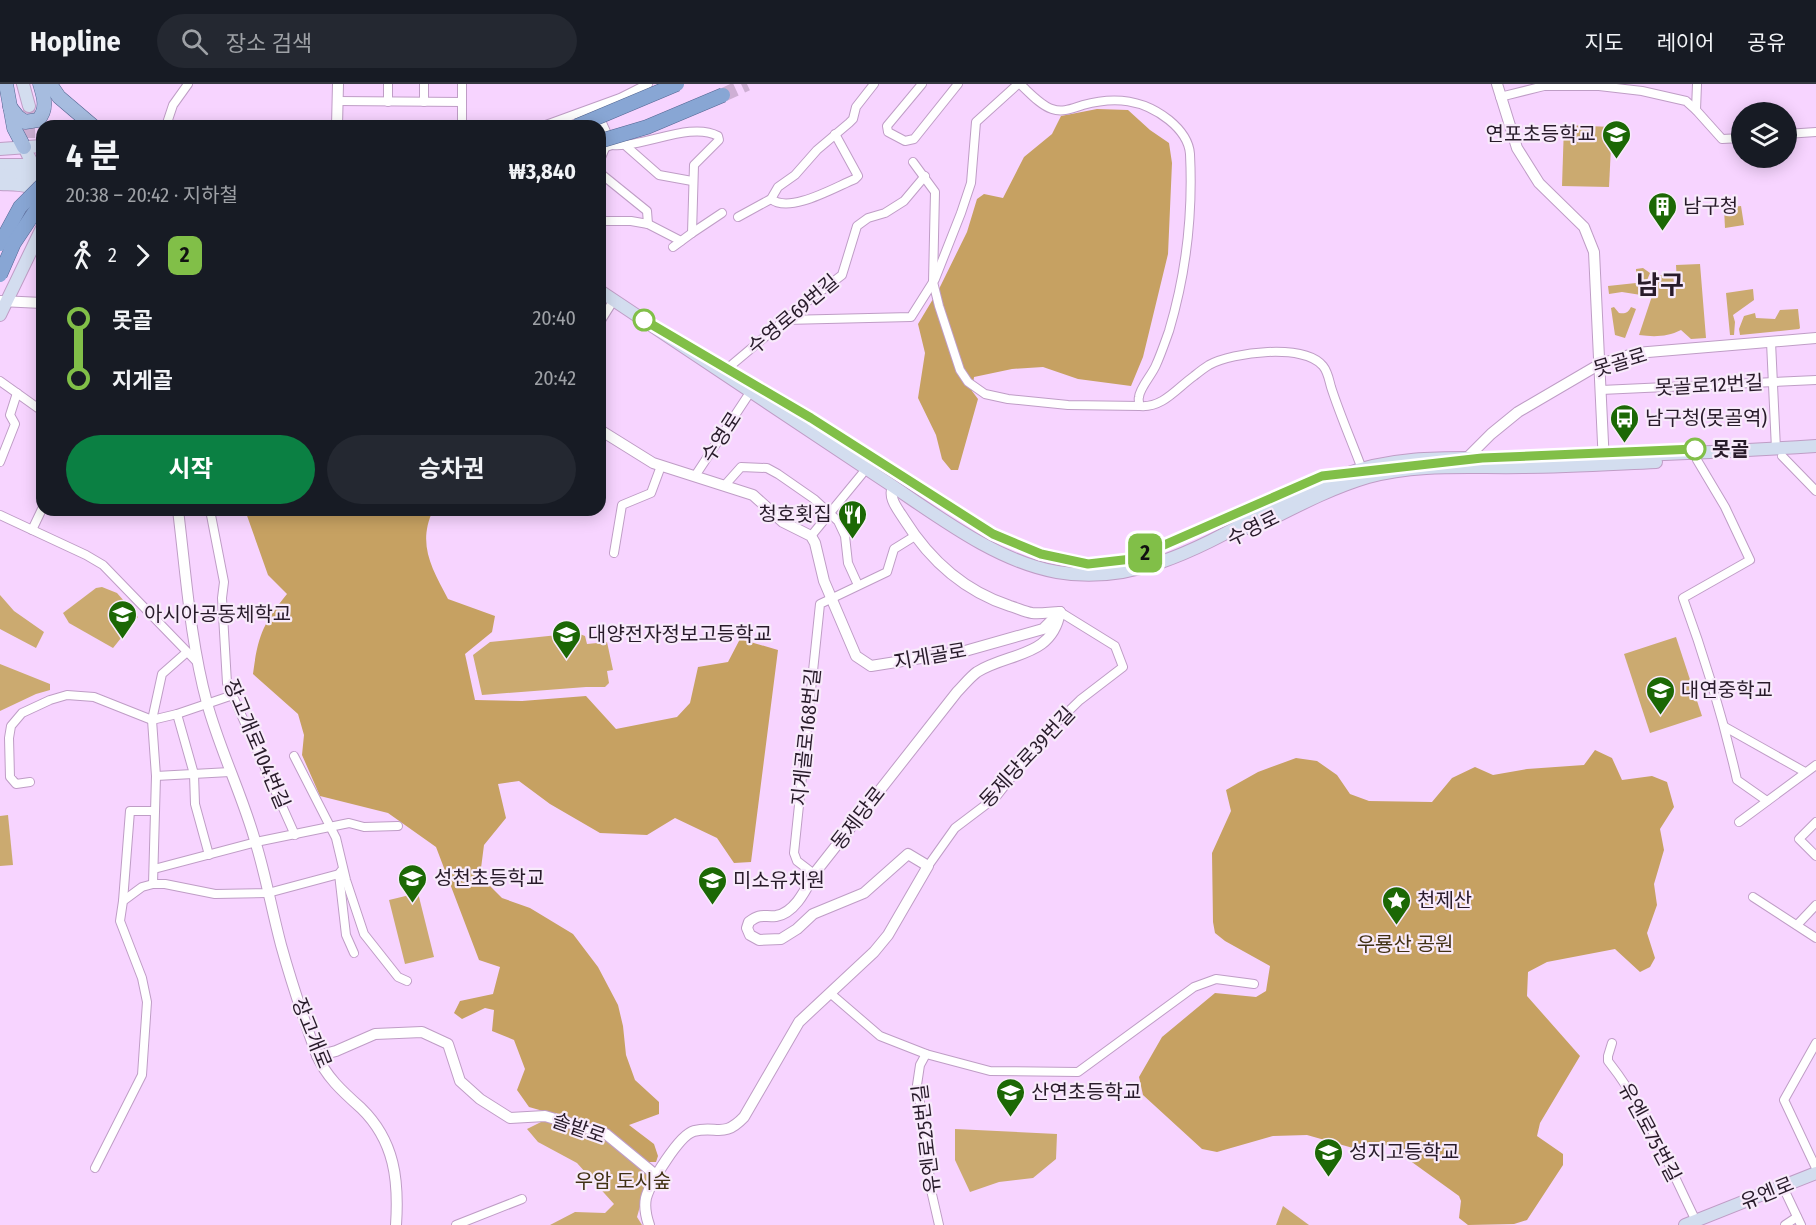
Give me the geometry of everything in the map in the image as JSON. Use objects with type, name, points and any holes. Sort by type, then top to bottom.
[{"type":"highway","points":[[591,120],[677,84]]},
{"type":"highway","points":[[606,145],[723,95]]},
{"type":"highway","points":[[0,244],[20,207],[36,186]]},
{"type":"highway","points":[[0,275],[14,243],[36,208]]},
{"type":"main road","points":[[6,84],[15,128],[24,147],[36,162]]},
{"type":"main road","points":[[23,84],[29,106]]},
{"type":"main road","points":[[38,120],[43,115],[45,107],[40,84]]},
{"type":"main road","points":[[50,84],[59,97],[86,120]]},
{"type":"main road","points":[[10,107],[25,122],[36,120]]},
{"type":"main road","points":[[0,148],[36,146]]},
{"type":"main road","points":[[0,165],[36,165]]},
{"type":"main road","points":[[0,175],[36,179]]},
{"type":"main road","points":[[0,184],[30,187],[36,190]]},
{"type":"main road","points":[[0,261],[18,217]]},
{"type":"main road","points":[[0,315],[3,302],[36,238]]},
{"type":"main road","name":"수영로","points":[[606,295],[969,543],[1012,565],[1052,578],[1101,582],[1155,573],[1215,547],[1312,499],[1366,478],[1398,471],[1455,467],[1523,467],[1604,460],[1779,452],[1816,454]]},
{"type":"main road","name":"수영로","points":[[606,304],[862,474],[1008,556],[1054,572],[1099,575],[1125,572],[1167,560],[1243,525],[1303,492],[1362,469],[1403,460],[1469,458],[1697,460],[1816,446]]},
{"type":"main road","name":"유엔로","points":[[1690,1224],[1816,1173]]},
{"type":"street","points":[[168,120],[173,105],[188,84]]},
{"type":"street","points":[[337,120],[338,84]]},
{"type":"street","points":[[388,84],[388,102]]},
{"type":"street","points":[[424,84],[424,102]]},
{"type":"street","points":[[462,84],[462,120]]},
{"type":"street","points":[[559,120],[648,84]]},
{"type":"street","points":[[738,217],[771,200],[778,187],[853,119],[856,107],[873,84]]},
{"type":"street","points":[[922,84],[887,126],[888,132],[905,141],[914,139],[958,84]]},
{"type":"street","points":[[785,320],[911,317],[933,282],[953,234],[970,183],[976,122],[1019,84],[1053,110],[1066,110],[1106,100],[1126,100],[1158,111],[1183,134],[1189,147],[1191,181],[1183,274],[1169,330],[1157,365],[1139,395],[1140,406]]},
{"type":"street","points":[[1497,84],[1517,148],[1539,183],[1584,227],[1594,252],[1604,460]]},
{"type":"street","points":[[1696,110],[1697,84]]},
{"type":"street","points":[[1500,97],[1544,86],[1599,86],[1642,91],[1686,101],[1722,139],[1731,139]]},
{"type":"street","points":[[338,101],[462,102]]},
{"type":"street","points":[[595,107],[598,120]]},
{"type":"street","points":[[606,146],[626,146],[683,132],[699,131],[718,136],[718,140],[694,165],[692,233]]},
{"type":"street","points":[[1797,133],[1816,132]]},
{"type":"street","points":[[771,200],[777,204],[790,204],[809,199],[858,176],[835,134]]},
{"type":"street","points":[[626,146],[659,175],[692,182]]},
{"type":"street","points":[[913,162],[935,192],[933,282],[939,306],[960,370],[968,382],[985,394],[1008,399],[1068,405],[1155,405],[1210,365],[1233,357],[1287,352],[1314,358],[1323,365],[1362,469]]},
{"type":"street","name":"수영로69번길","points":[[722,373],[843,274],[857,226],[868,218],[885,213],[904,201],[925,176]]},
{"type":"street","points":[[606,178],[647,211],[648,224]]},
{"type":"street","points":[[673,247],[722,213]]},
{"type":"street","points":[[606,220],[648,224],[681,241]]},
{"type":"street","points":[[3,302],[36,303]]},
{"type":"street","name":"못골로","points":[[1455,467],[1469,458],[1491,434],[1518,412],[1600,364],[1636,353],[1816,338]]},
{"type":"street","points":[[1771,342],[1779,452],[1816,491]]},
{"type":"street","name":"못골로12번길","points":[[1601,390],[1816,380]]},
{"type":"street","points":[[0,381],[36,407]]},
{"type":"street","points":[[0,462],[15,424],[10,415],[17,393]]},
{"type":"street","name":"수영로","points":[[695,476],[747,398]]},
{"type":"street","points":[[606,434],[653,463],[753,495],[783,522],[811,536],[862,474]]},
{"type":"street","points":[[1697,460],[1725,507],[1750,560],[1683,598],[1725,727],[1737,780],[1767,801]]},
{"type":"street","points":[[614,553],[622,505],[651,493],[661,466]]},
{"type":"street","points":[[725,485],[741,467],[767,468],[814,499],[838,521],[845,536],[848,564],[858,585]]},
{"type":"street","points":[[892,489],[892,500],[915,536],[941,566],[969,588],[994,601],[1031,613],[1060,612]]},
{"type":"street","points":[[0,515],[103,565],[198,663]]},
{"type":"street","points":[[32,530],[39,516]]},
{"type":"street","name":"장고개로","points":[[179,516],[198,663],[207,703],[256,842],[294,988],[317,1056],[337,1088],[363,1110],[378,1128],[392,1155],[398,1198],[396,1225]]},
{"type":"street","name":"장고개로104번길","points":[[211,516],[224,582],[222,598],[227,682],[295,835]]},
{"type":"street","name":"지게골로","points":[[811,536],[815,543],[824,581],[856,656],[871,666],[965,651],[1043,629],[1060,612]]},
{"type":"street","points":[[831,598],[887,572],[894,549],[915,536]]},
{"type":"street","name":"지게골로168번길","points":[[814,874],[797,861],[794,853],[820,604],[831,598]]},
{"type":"street","name":"동제당로39번길","points":[[928,866],[955,828],[996,797],[1046,733],[1080,700],[1123,667],[1115,646],[1060,612]]},
{"type":"street","name":"동제당로","points":[[928,866],[908,854],[864,892],[813,914],[797,929],[781,939],[759,940],[750,935],[747,928],[749,921],[759,915],[778,916],[789,910],[801,896],[814,874],[957,692],[977,673],[1044,644],[1058,625],[1060,612]]},
{"type":"street","points":[[153,884],[156,776],[152,720],[162,674],[187,652]]},
{"type":"street","points":[[30,782],[16,784],[10,777],[11,726],[21,713],[50,700],[67,695],[79,695],[94,698],[152,720],[233,695]]},
{"type":"street","points":[[177,714],[194,774],[195,804],[208,855]]},
{"type":"street","points":[[1725,727],[1805,772]]},
{"type":"street","points":[[294,756],[336,838],[346,935],[354,953]]},
{"type":"street","points":[[1739,822],[1816,765]]},
{"type":"street","points":[[156,776],[230,772]]},
{"type":"street","points":[[95,1168],[142,1076],[147,1002],[142,978],[120,921],[130,811],[155,811]]},
{"type":"street","points":[[1816,822],[1799,839],[1816,856]]},
{"type":"street","points":[[154,869],[256,842],[349,823],[364,827],[398,826]]},
{"type":"street","points":[[649,1225],[645,1214],[646,1197],[683,1136],[694,1131],[734,1128],[763,1088],[799,1022],[874,952],[888,935],[928,866]]},
{"type":"street","points":[[123,901],[142,887],[153,884],[165,884],[215,894],[268,893],[341,871]]},
{"type":"street","points":[[341,871],[364,934],[398,977],[407,981]]},
{"type":"street","points":[[1753,897],[1816,938]]},
{"type":"street","points":[[1797,925],[1816,905]]},
{"type":"street","points":[[830,993],[880,1036],[926,1054],[990,1071],[1078,1072],[1194,987],[1216,979],[1254,984]]},
{"type":"street","name":"솔밭로","points":[[317,1056],[336,1051],[375,1034],[422,1032],[448,1044],[460,1081],[480,1099],[510,1118],[545,1116],[606,1134],[657,1176]]},
{"type":"street","name":"유엔로75번길","points":[[1612,1043],[1608,1061],[1627,1085],[1646,1119],[1690,1224]]},
{"type":"street","points":[[1816,1043],[1784,1100],[1816,1168]]},
{"type":"street","name":"유엔로25번길","points":[[926,1054],[920,1065],[917,1085],[931,1190],[939,1225]]},
{"type":"street","points":[[1783,1187],[1799,1221],[1785,1225]]},
{"type":"street","points":[[456,1225],[522,1199]]},
{"type":"green space","points":[[1097,109],[1128,110],[1169,143],[1172,163],[1168,254],[1143,357],[1131,386],[1078,379],[1043,367],[1012,369],[974,377],[972,391],[978,399],[958,470],[951,470],[942,459],[936,435],[918,398],[925,353],[918,324],[939,289],[967,232],[977,199],[984,194],[1003,198],[1024,157],[1052,134],[1061,116]]},
{"type":"green space","points":[[1564,125],[1612,127],[1609,187],[1562,186]]},
{"type":"green space","points":[[1741,206],[1744,225],[1725,228],[1724,208]]},
{"type":"green space","points":[[1700,264],[1706,338],[1691,339],[1681,330],[1660,336],[1639,335],[1659,275],[1673,275],[1674,283],[1677,283],[1676,265]]},
{"type":"green space","points":[[1643,268],[1650,273],[1641,295],[1622,292],[1609,294],[1608,286],[1636,283],[1636,269]]},
{"type":"green space","points":[[1753,289],[1754,300],[1733,315],[1734,335],[1730,335],[1726,293]]},
{"type":"green space","points":[[1614,307],[1619,313],[1627,312],[1631,307],[1636,309],[1625,338],[1615,335],[1611,308]]},
{"type":"green space","points":[[1798,309],[1799,329],[1740,335],[1739,329],[1744,316],[1755,313],[1756,318],[1775,319],[1780,310]]},
{"type":"green space","points":[[247,516],[431,516],[426,534],[428,556],[448,599],[495,616],[492,632],[465,654],[475,700],[522,701],[586,696],[616,729],[677,717],[690,703],[698,667],[728,662],[740,639],[778,650],[751,862],[734,863],[717,838],[675,818],[647,835],[600,833],[550,804],[519,781],[498,784],[506,818],[484,845],[480,876],[502,898],[530,908],[573,934],[598,967],[618,1005],[626,1055],[635,1080],[659,1102],[659,1114],[629,1125],[654,1144],[658,1156],[656,1162],[647,1162],[606,1129],[529,1107],[517,1090],[525,1069],[514,1040],[492,1031],[494,1010],[485,1008],[462,1019],[454,1013],[460,1001],[493,994],[500,967],[479,960],[436,847],[388,813],[320,796],[302,755],[304,735],[298,714],[253,674],[263,631],[287,594],[268,575]]},
{"type":"green space","points":[[102,587],[117,593],[138,617],[113,648],[69,623],[63,613],[96,588]]},
{"type":"green space","points":[[0,595],[14,611],[44,632],[36,648],[0,629]]},
{"type":"green space","points":[[577,633],[585,636],[587,644],[607,642],[613,670],[607,671],[609,683],[605,687],[482,695],[473,655],[490,642]]},
{"type":"green space","points":[[1676,637],[1702,716],[1650,733],[1624,654]]},
{"type":"green space","points":[[0,664],[50,684],[50,690],[0,711]]},
{"type":"green space","name":"우룡산 공원","points":[[1595,750],[1612,758],[1622,780],[1652,776],[1667,782],[1674,807],[1660,829],[1664,850],[1654,884],[1657,905],[1647,933],[1655,958],[1650,967],[1640,972],[1615,949],[1547,962],[1528,972],[1527,996],[1580,1056],[1540,1123],[1537,1136],[1563,1154],[1563,1165],[1527,1220],[1514,1224],[1468,1225],[1459,1218],[1461,1201],[1459,1196],[1391,1147],[1380,1143],[1360,1150],[1307,1135],[1273,1136],[1217,1152],[1202,1149],[1143,1095],[1139,1077],[1162,1037],[1215,993],[1256,997],[1266,991],[1270,966],[1215,933],[1212,853],[1231,811],[1226,790],[1258,772],[1296,758],[1317,761],[1337,775],[1350,794],[1369,801],[1432,802],[1452,778],[1475,767],[1493,775],[1527,769],[1584,765]]},
{"type":"green space","points":[[8,815],[13,865],[0,866],[0,816]]},
{"type":"green space","points":[[418,893],[434,957],[405,964],[389,900]]},
{"type":"green space","name":"우암 도시숲","points":[[545,1120],[605,1139],[649,1174],[637,1217],[642,1225],[550,1225],[575,1212],[605,1213],[614,1204],[577,1163],[538,1142],[527,1129]]},
{"type":"green space","points":[[955,1129],[1057,1134],[1056,1159],[1033,1178],[999,1182],[970,1192],[955,1160]]},
{"type":"green space","points":[[1283,1206],[1309,1225],[1276,1225]]},
{"type":"tunnel","points":[[723,95],[747,84]]},
{"type":"tunnel","points":[[29,106],[29,156]]},
{"type":"metro line","name":"2","points":[[644,320],[811,418],[993,534],[1041,554],[1088,564],[1132,559],[1322,476],[1482,458],[1695,449]]},
{"type":"place","name":"연포초등학교","points":[[1617,160]]},
{"type":"place","name":"남구청","points":[[1662,232]]},
{"type":"place","name":"남구청(못골역)","points":[[1624,444]]},
{"type":"place","name":"못골","points":[[1695,449]]},
{"type":"place","name":"청호횟집","points":[[853,540]]},
{"type":"place","name":"아시아공동체학교","points":[[123,640]]},
{"type":"place","name":"대양전자정보고등학교","points":[[567,660]]},
{"type":"place","name":"대연중학교","points":[[1660,716]]},
{"type":"place","name":"성천초등학교","points":[[413,904]]},
{"type":"place","name":"미소유치원","points":[[712,906]]},
{"type":"place","name":"천제산","points":[[1396,926]]},
{"type":"place","name":"산연초등학교","points":[[1010,1118]]},
{"type":"place","name":"성지고등학교","points":[[1328,1178]]},
{"type":"district","name":"남구","points":[[1660,285]]}]
